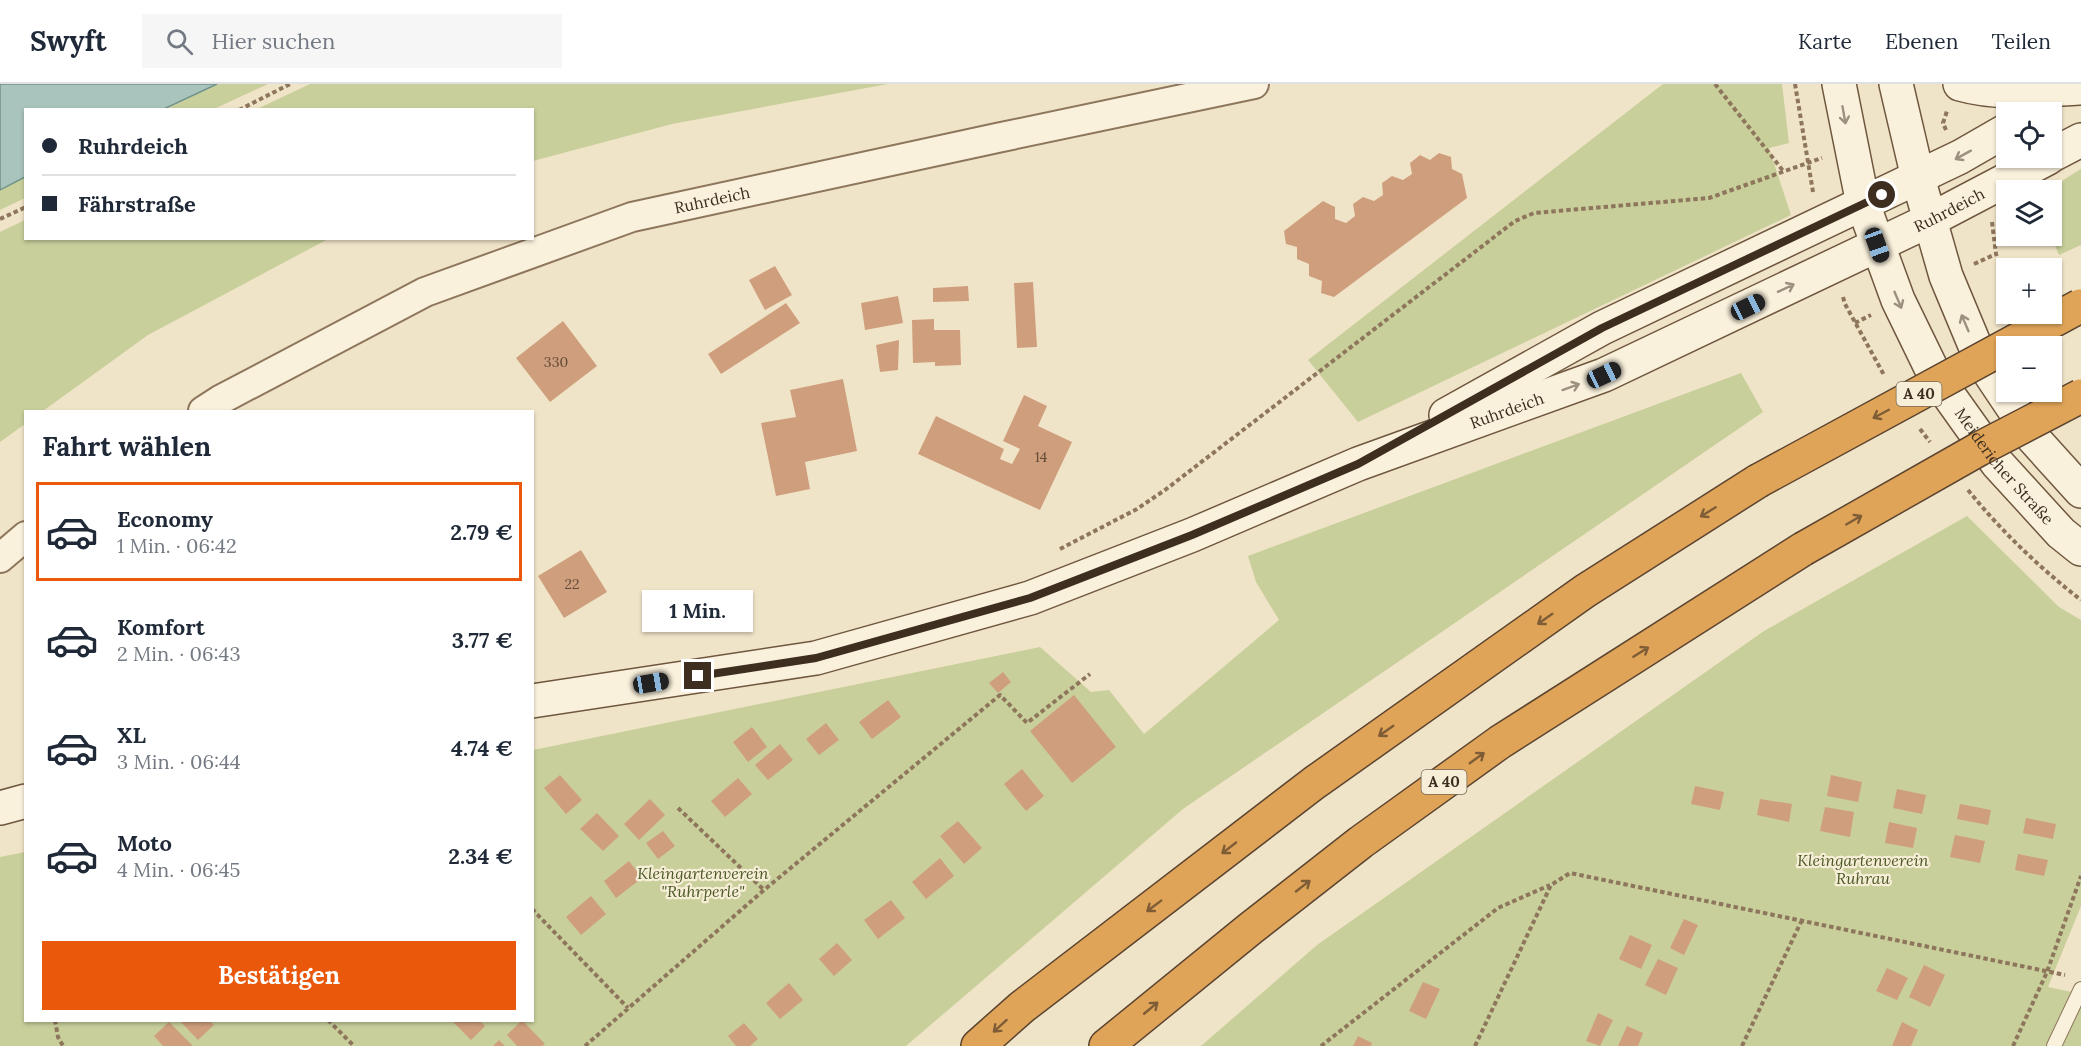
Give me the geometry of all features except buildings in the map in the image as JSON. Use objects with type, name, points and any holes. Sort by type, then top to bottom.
[{"type":"highway","name":"A 40","points":[[978,1046],[1022,1007],[1314,783],[1585,591],[1758,481],[2081,306]]},
{"type":"highway","name":"A 40","points":[[1107,1046],[1197,971],[1361,842],[1491,748],[1803,549],[1979,449],[2081,396]]},
{"type":"main road","name":"Meidericher Straße","points":[[1839,84],[1863,204],[1898,300],[1935,376],[1997,463],[2061,533],[2081,549]]},
{"type":"main road","points":[[1896,84],[1918,178],[1952,292],[1981,360],[2034,439],[2081,491]]},
{"type":"main road","points":[[1960,84],[1975,88],[2009,91],[2080,88]]},
{"type":"main road","points":[[2055,102],[2080,88]]},
{"type":"main road","name":"Ruhrdeich","points":[[1358,464],[1602,328],[1918,178],[1996,136]]},
{"type":"main road","name":"Ruhrdeich","points":[[2062,150],[2081,140]]},
{"type":"main road","name":"Ruhrdeich","points":[[1358,464],[1604,375],[1930,220],[2028,168]]},
{"type":"main road","points":[[534,701],[816,658],[1030,598],[1192,535],[1358,464]]},
{"type":"main road","points":[[0,808],[24,802]]},
{"type":"street","name":"Ruhrdeich","points":[[205,410],[424,292],[632,218],[1254,84]]},
{"type":"street","points":[[0,558],[24,538]]},
{"type":"lane","points":[[2054,1046],[2081,989]]},
{"type":"path","points":[[243,108],[290,84]]},
{"type":"path","points":[[1715,84],[1784,172]]},
{"type":"path","points":[[1057,550],[1128,515],[1166,490],[1515,221],[1534,213],[1709,198],[1807,164],[1795,84]]},
{"type":"path","points":[[0,219],[24,208]]},
{"type":"path","points":[[585,1046],[764,890],[1000,695],[1027,723],[1090,674]]},
{"type":"path","points":[[678,808],[764,890]]},
{"type":"path","points":[[1321,1046],[1498,908],[1551,885],[1570,873],[2072,976]]},
{"type":"path","points":[[2013,1046],[2047,972],[2081,876]]},
{"type":"path","points":[[1475,1046],[1551,885]]},
{"type":"path","points":[[534,911],[628,1008]]},
{"type":"path","points":[[1742,1046],[1801,922]]},
{"type":"path","points":[[55,1022],[58,1037],[63,1046]]},
{"type":"path","points":[[330,1022],[354,1046]]},
{"type":"green space","points":[[217,84],[268,84],[216,108],[169,108]]},
{"type":"green space","points":[[310,84],[888,84],[672,124],[534,161],[534,108],[259,108]]},
{"type":"green space","points":[[1663,84],[1782,84],[1789,143],[1769,148],[1791,215],[1358,422],[1308,360]]},
{"type":"green space","points":[[2081,169],[2081,245],[2059,255],[2055,246],[2062,246],[2062,181]]},
{"type":"green space","points":[[24,178],[24,198],[0,210],[0,190]]},
{"type":"green space","points":[[24,220],[24,240],[326,240],[148,335],[44,410],[24,410],[24,425],[0,442],[0,232]]},
{"type":"green space","name":"Kleingartenverein \"Ruhrperle\"","points":[[1741,373],[1763,412],[1183,809],[906,1046],[0,1046],[0,857],[24,852],[24,1022],[534,1022],[534,750],[1040,647],[1091,692],[1109,690],[1144,734],[1279,620],[1256,582],[1248,556]]},
{"type":"green space","name":"Kleingartenverein Ruhrau","points":[[1967,516],[2059,607],[2081,620],[2081,906],[2048,987],[2081,994],[2081,1046],[1201,1046],[1317,945],[1764,631]]},
{"type":"water","points":[[0,84],[217,84],[166,108],[24,108],[24,178],[0,190]]},
{"type":"route","points":[[698,676],[816,658],[1030,598],[1192,535],[1358,464],[1602,328],[1882,195]]}]
